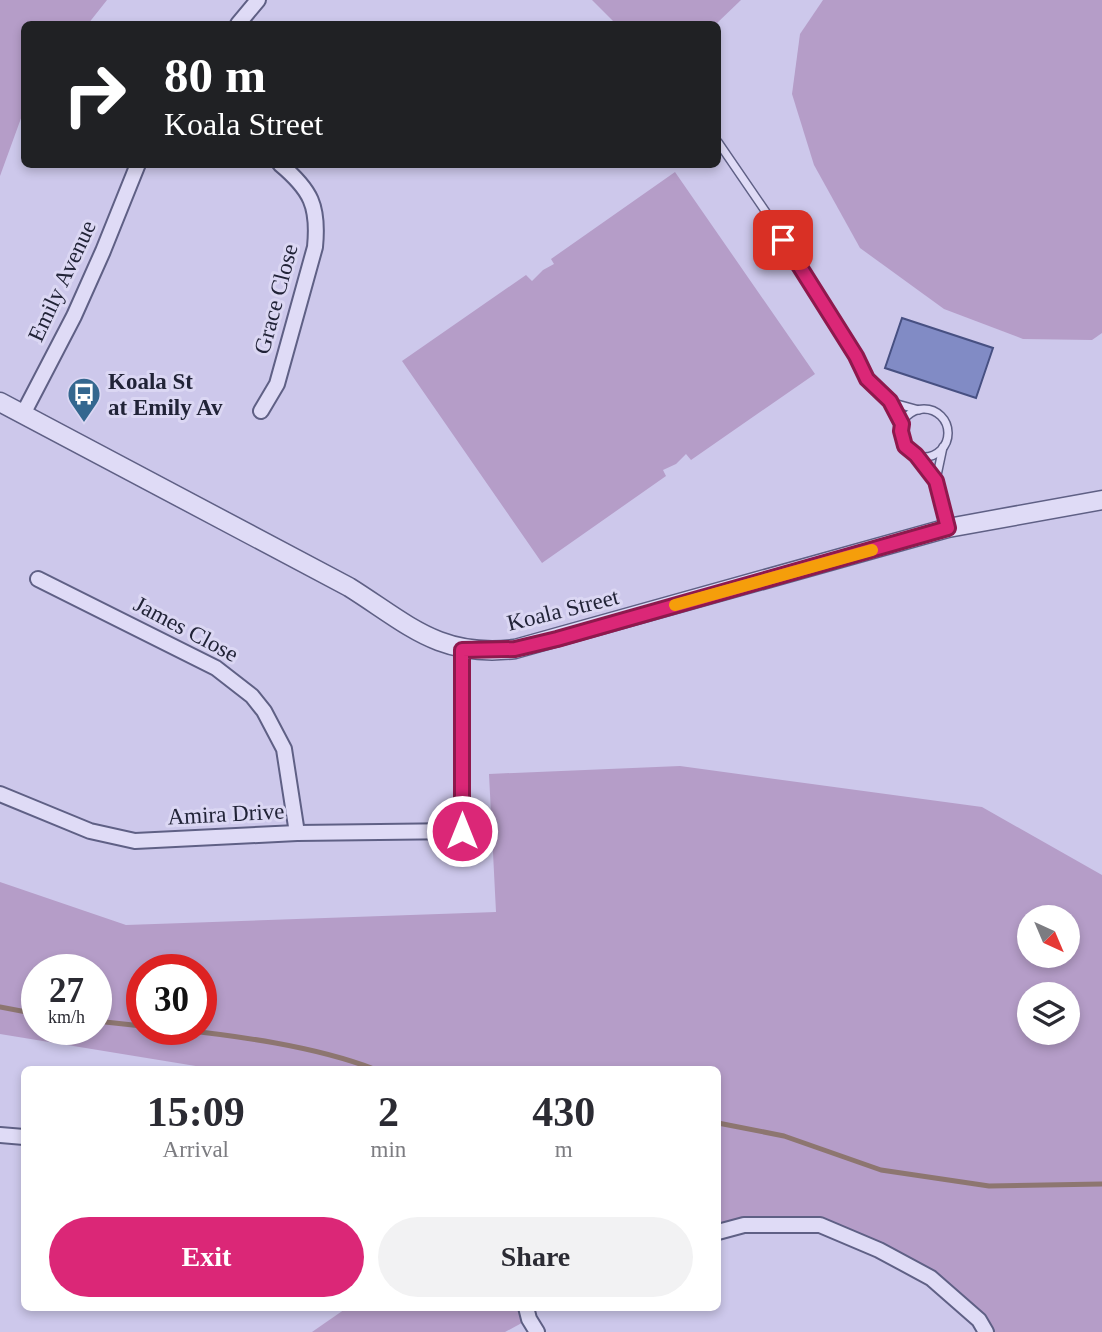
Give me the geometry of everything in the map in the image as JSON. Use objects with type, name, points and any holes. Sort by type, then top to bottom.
[{"type":"street","points":[[240,21],[258,0]]},
{"type":"street","name":"Emily Avenue","points":[[23,414],[74,316],[136,168]]},
{"type":"street","name":"Grace Close","points":[[261,411],[277,384],[315,247],[317,230],[316,214],[308,193],[284,168]]},
{"type":"street","name":"Koala Street","points":[[0,402],[349,587],[429,638],[462,650],[508,650],[557,639],[948,528],[1102,500]]},
{"type":"street","name":"James Close","points":[[38,579],[216,668],[252,696],[274,727],[284,749],[297,833]]},
{"type":"street","name":"Amira Drive","points":[[0,794],[90,831],[135,841],[297,833],[462,831],[462,650]]},
{"type":"street","points":[[0,1135],[21,1137]]},
{"type":"street","points":[[721,1231],[744,1225],[820,1226],[879,1250],[931,1278],[979,1320],[986,1332]]},
{"type":"street","points":[[527,1311],[537,1332]]},
{"type":"lane","points":[[721,146],[770,218],[856,356],[867,379],[890,401],[902,424]]},
{"type":"lane","points":[[890,401],[919,410],[933,411],[944,419],[948,433],[936,481]]},
{"type":"lane","points":[[919,410],[906,417],[901,431],[905,446],[916,455],[936,481],[948,528]]},
{"type":"lane","points":[[916,455],[932,456],[943,447]]},
{"type":"shaded area","points":[[0,0],[107,0],[90,21],[21,21],[21,118],[0,176]]},
{"type":"shaded area","points":[[592,0],[741,0],[719,21],[613,21]]},
{"type":"shaded area","points":[[823,0],[1102,0],[1102,333],[1092,340],[1023,339],[944,309],[860,248],[814,165],[792,94],[800,34]]},
{"type":"shaded area","points":[[675,172],[815,374],[691,460],[686,454],[676,464],[663,470],[666,476],[542,563],[402,361],[526,275],[532,281],[554,264],[551,259]]},
{"type":"shaded area","points":[[680,766],[982,807],[1102,875],[1102,1332],[986,1332],[931,1278],[820,1225],[721,1232],[721,1066],[196,1066],[67,1045],[112,1045],[112,954],[21,954],[21,1037],[0,1034],[0,882],[126,925],[496,912],[489,774]]},
{"type":"shaded area","points":[[342,1311],[527,1311],[529,1319],[505,1332],[312,1332]]},
{"type":"building","points":[[902,318],[993,348],[976,398],[885,368]]},
{"type":"waterway","points":[[0,1007],[21,1011]]},
{"type":"waterway","points":[[112,1023],[126,1024]]},
{"type":"waterway","points":[[217,1035],[301,1048],[365,1066]]},
{"type":"waterway","points":[[721,1124],[784,1136],[881,1170],[989,1186],[1102,1184]]},
{"type":"slow traffic","points":[[675,605],[872,550]]},
{"type":"place","name":"Koala St at Emily Av","points":[[84,424]]},
{"type":"route","points":[[462,831],[462,650],[500,651],[557,639],[948,528],[936,481],[916,455],[905,446],[901,439],[902,424],[890,401],[867,379],[856,356],[783,240]]}]
